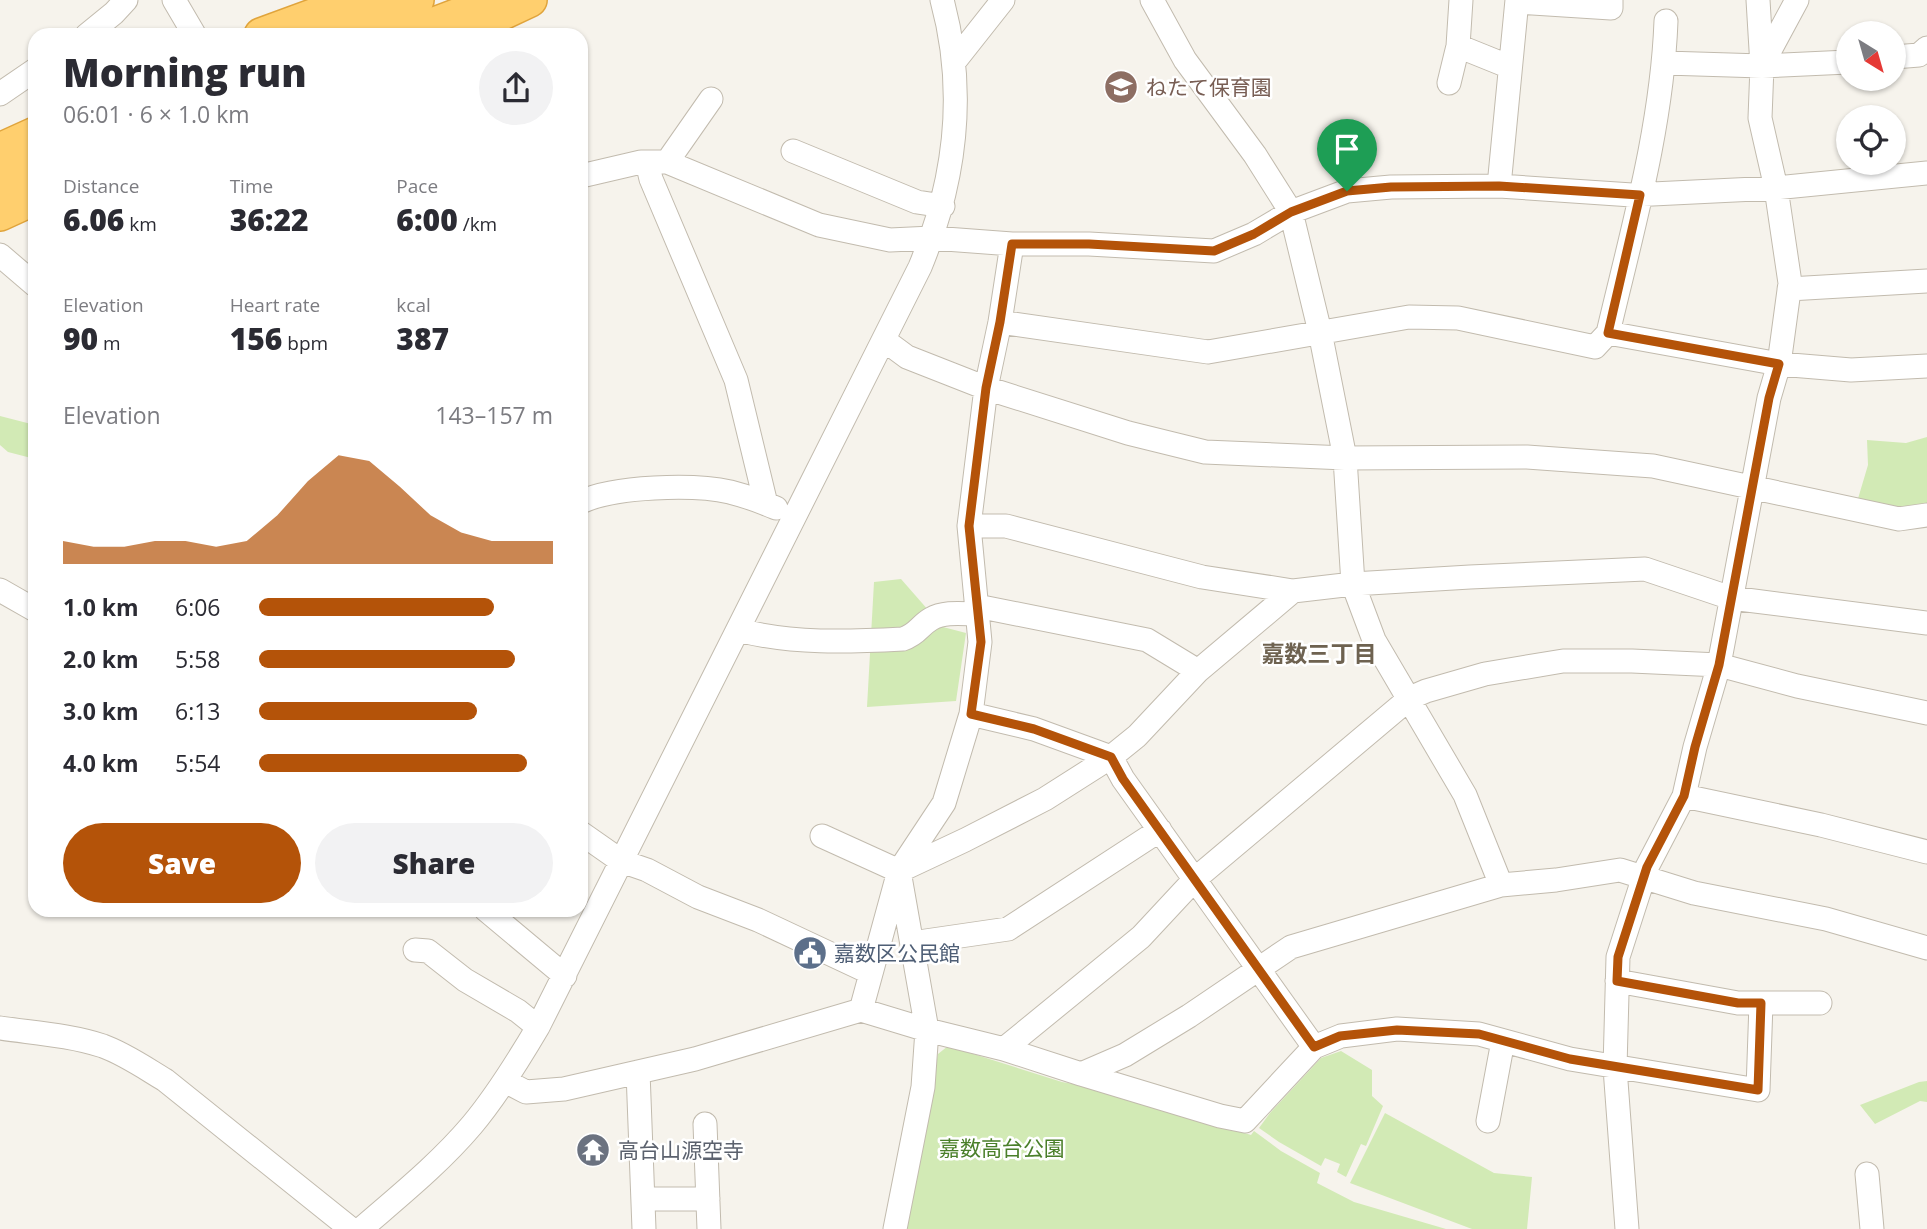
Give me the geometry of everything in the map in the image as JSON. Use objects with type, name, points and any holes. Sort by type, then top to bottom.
[{"type":"highway","points":[[280,28],[356,0]]},
{"type":"highway","points":[[346,28],[417,0]]},
{"type":"highway","points":[[424,28],[498,0]]},
{"type":"highway","points":[[469,28],[530,0]]},
{"type":"highway","points":[[0,150],[28,137]]},
{"type":"highway","points":[[0,180],[28,166]]},
{"type":"highway","points":[[0,214],[28,201]]},
{"type":"highway","points":[[0,239],[28,226]]},
{"type":"street","points":[[96,28],[126,0]]},
{"type":"street","points":[[174,0],[190,28]]},
{"type":"street","points":[[361,1229],[416,1182],[471,1126],[505,1081],[538,1027],[884,340],[932,238],[943,206],[954,149],[954,62],[951,34],[942,0]]},
{"type":"street","points":[[954,62],[1003,0]]},
{"type":"street","points":[[1152,0],[1185,60],[1255,155],[1291,212],[1320,332],[1345,458],[1353,584],[1374,640],[1465,795],[1501,885]]},
{"type":"street","points":[[1449,83],[1458,46],[1461,0]]},
{"type":"street","points":[[1499,186],[1517,1],[1611,8],[1611,0]]},
{"type":"street","points":[[1627,1229],[1615,1068],[1618,957],[1647,867],[1684,796],[1719,665],[1769,398],[1779,364],[1790,283],[1776,188],[1760,118],[1762,66],[1758,0]]},
{"type":"street","points":[[1762,66],[1797,0]]},
{"type":"street","points":[[1000,322],[1208,352],[1409,317],[1458,318],[1595,347],[1608,333],[1640,195],[1665,63],[1667,22]]},
{"type":"street","points":[[1458,46],[1510,67]]},
{"type":"street","points":[[1906,56],[1919,55],[1927,48]]},
{"type":"street","points":[[1665,63],[1762,66],[1836,63]]},
{"type":"street","points":[[0,94],[28,75]]},
{"type":"street","points":[[711,99],[657,162],[651,179],[736,380],[766,504]]},
{"type":"street","points":[[793,151],[917,202],[943,206]]},
{"type":"street","points":[[588,175],[657,162],[819,225],[890,240],[932,238],[1012,244],[1089,244],[1214,251],[1254,234],[1291,212],[1347,191],[1391,187],[1499,186],[1640,195],[1776,188],[1927,173]]},
{"type":"street","points":[[861,1010],[899,871],[944,803],[971,714],[981,642],[969,526],[986,388],[1012,244]]},
{"type":"street","points":[[0,255],[28,279]]},
{"type":"street","points":[[1789,289],[1927,281]]},
{"type":"street","points":[[1608,333],[1779,364],[1851,370],[1927,366]]},
{"type":"street","points":[[884,340],[906,357],[986,388],[1128,433],[1205,452],[1345,458],[1527,457],[1653,466],[1899,519],[1927,515]]},
{"type":"street","points":[[588,499],[648,489],[694,488],[730,492],[797,516]]},
{"type":"street","points":[[969,526],[1006,526],[1202,577],[1293,591],[1353,584],[1645,569],[1731,598],[1927,623]]},
{"type":"street","points":[[0,590],[28,606]]},
{"type":"street","points":[[822,836],[899,871],[1045,799],[1111,757],[1138,736],[1198,671],[1293,591]]},
{"type":"street","points":[[738,630],[807,642],[903,639],[916,634],[930,620],[944,614],[977,610],[1147,640],[1198,671]]},
{"type":"street","points":[[1004,1049],[1141,937],[1195,879],[1410,698],[1426,691],[1485,674],[1563,661],[1719,665],[1797,686],[1927,713]]},
{"type":"street","points":[[971,714],[1034,729],[1111,757],[1123,779],[1314,1047]]},
{"type":"street","points":[[1684,796],[1821,825],[1927,852]]},
{"type":"street","points":[[912,943],[1009,929],[1160,830]]},
{"type":"street","points":[[588,838],[621,861],[647,870],[698,897],[758,920],[871,973]]},
{"type":"street","points":[[1081,1074],[1125,1055],[1189,1016],[1291,947],[1501,885],[1620,870],[1694,893],[1826,919],[1927,948]]},
{"type":"street","points":[[895,1229],[923,1087],[927,1030],[899,871]]},
{"type":"street","points":[[494,917],[565,976]]},
{"type":"street","points":[[415,950],[428,951],[465,980],[538,1027]]},
{"type":"street","points":[[1617,981],[1738,1003],[1820,1003]]},
{"type":"street","points":[[505,1081],[526,1092],[564,1089],[695,1059],[861,1010],[1004,1049],[1220,1116],[1245,1121],[1314,1047],[1340,1036],[1397,1030],[1479,1034],[1570,1059],[1758,1090],[1761,1003]]},
{"type":"street","points":[[0,1028],[76,1038],[105,1047],[136,1062],[165,1080],[351,1229]]},
{"type":"street","points":[[1488,1121],[1503,1041]]},
{"type":"street","points":[[638,1072],[644,1229]]},
{"type":"street","points":[[705,1124],[709,1229]]},
{"type":"street","points":[[1867,1174],[1872,1229]]},
{"type":"street","points":[[643,1199],[708,1199]]},
{"type":"green space","points":[[0,416],[28,423],[28,457],[8,452],[0,445]]},
{"type":"green space","points":[[1927,437],[1927,507],[1902,512],[1857,502],[1868,465],[1867,440],[1906,443]]},
{"type":"green space","points":[[901,579],[943,627],[966,633],[956,701],[867,707],[874,582]]},
{"type":"green space","name":"嘉数高台公園","points":[[948,1046],[1062,1082],[1107,1090],[1251,1135],[1254,1131],[1281,1151],[1320,1173],[1317,1183],[1354,1202],[1446,1229],[903,1229],[938,1054]]},
{"type":"green space","points":[[1341,1051],[1372,1070],[1372,1096],[1383,1106],[1366,1146],[1361,1144],[1346,1177],[1337,1172],[1340,1164],[1325,1158],[1321,1166],[1259,1128],[1321,1058]]},
{"type":"green space","points":[[1927,1081],[1927,1102],[1920,1101],[1875,1124],[1860,1105],[1919,1082]]},
{"type":"green space","points":[[1385,1113],[1494,1173],[1532,1177],[1527,1229],[1472,1229],[1350,1183]]},
{"type":"place","name":"ねたて保育園","points":[[1121,87]]},
{"type":"place","name":"嘉数区公民館","points":[[810,953]]},
{"type":"place","name":"高台山源空寺","points":[[593,1150]]},
{"type":"district","name":"嘉数三丁目","points":[[1319,653]]},
{"type":"route","points":[[1499,186],[1640,195],[1608,333],[1779,364],[1769,398],[1719,665],[1684,796],[1647,867],[1618,957],[1617,981],[1738,1003],[1761,1003],[1758,1090],[1570,1059],[1479,1034],[1397,1030],[1340,1036],[1314,1047],[1123,779],[1111,757],[1034,729],[971,714],[981,642],[969,526],[986,388],[1012,244],[1089,244],[1214,251],[1254,234],[1291,212],[1347,191],[1391,187],[1499,186]]}]
